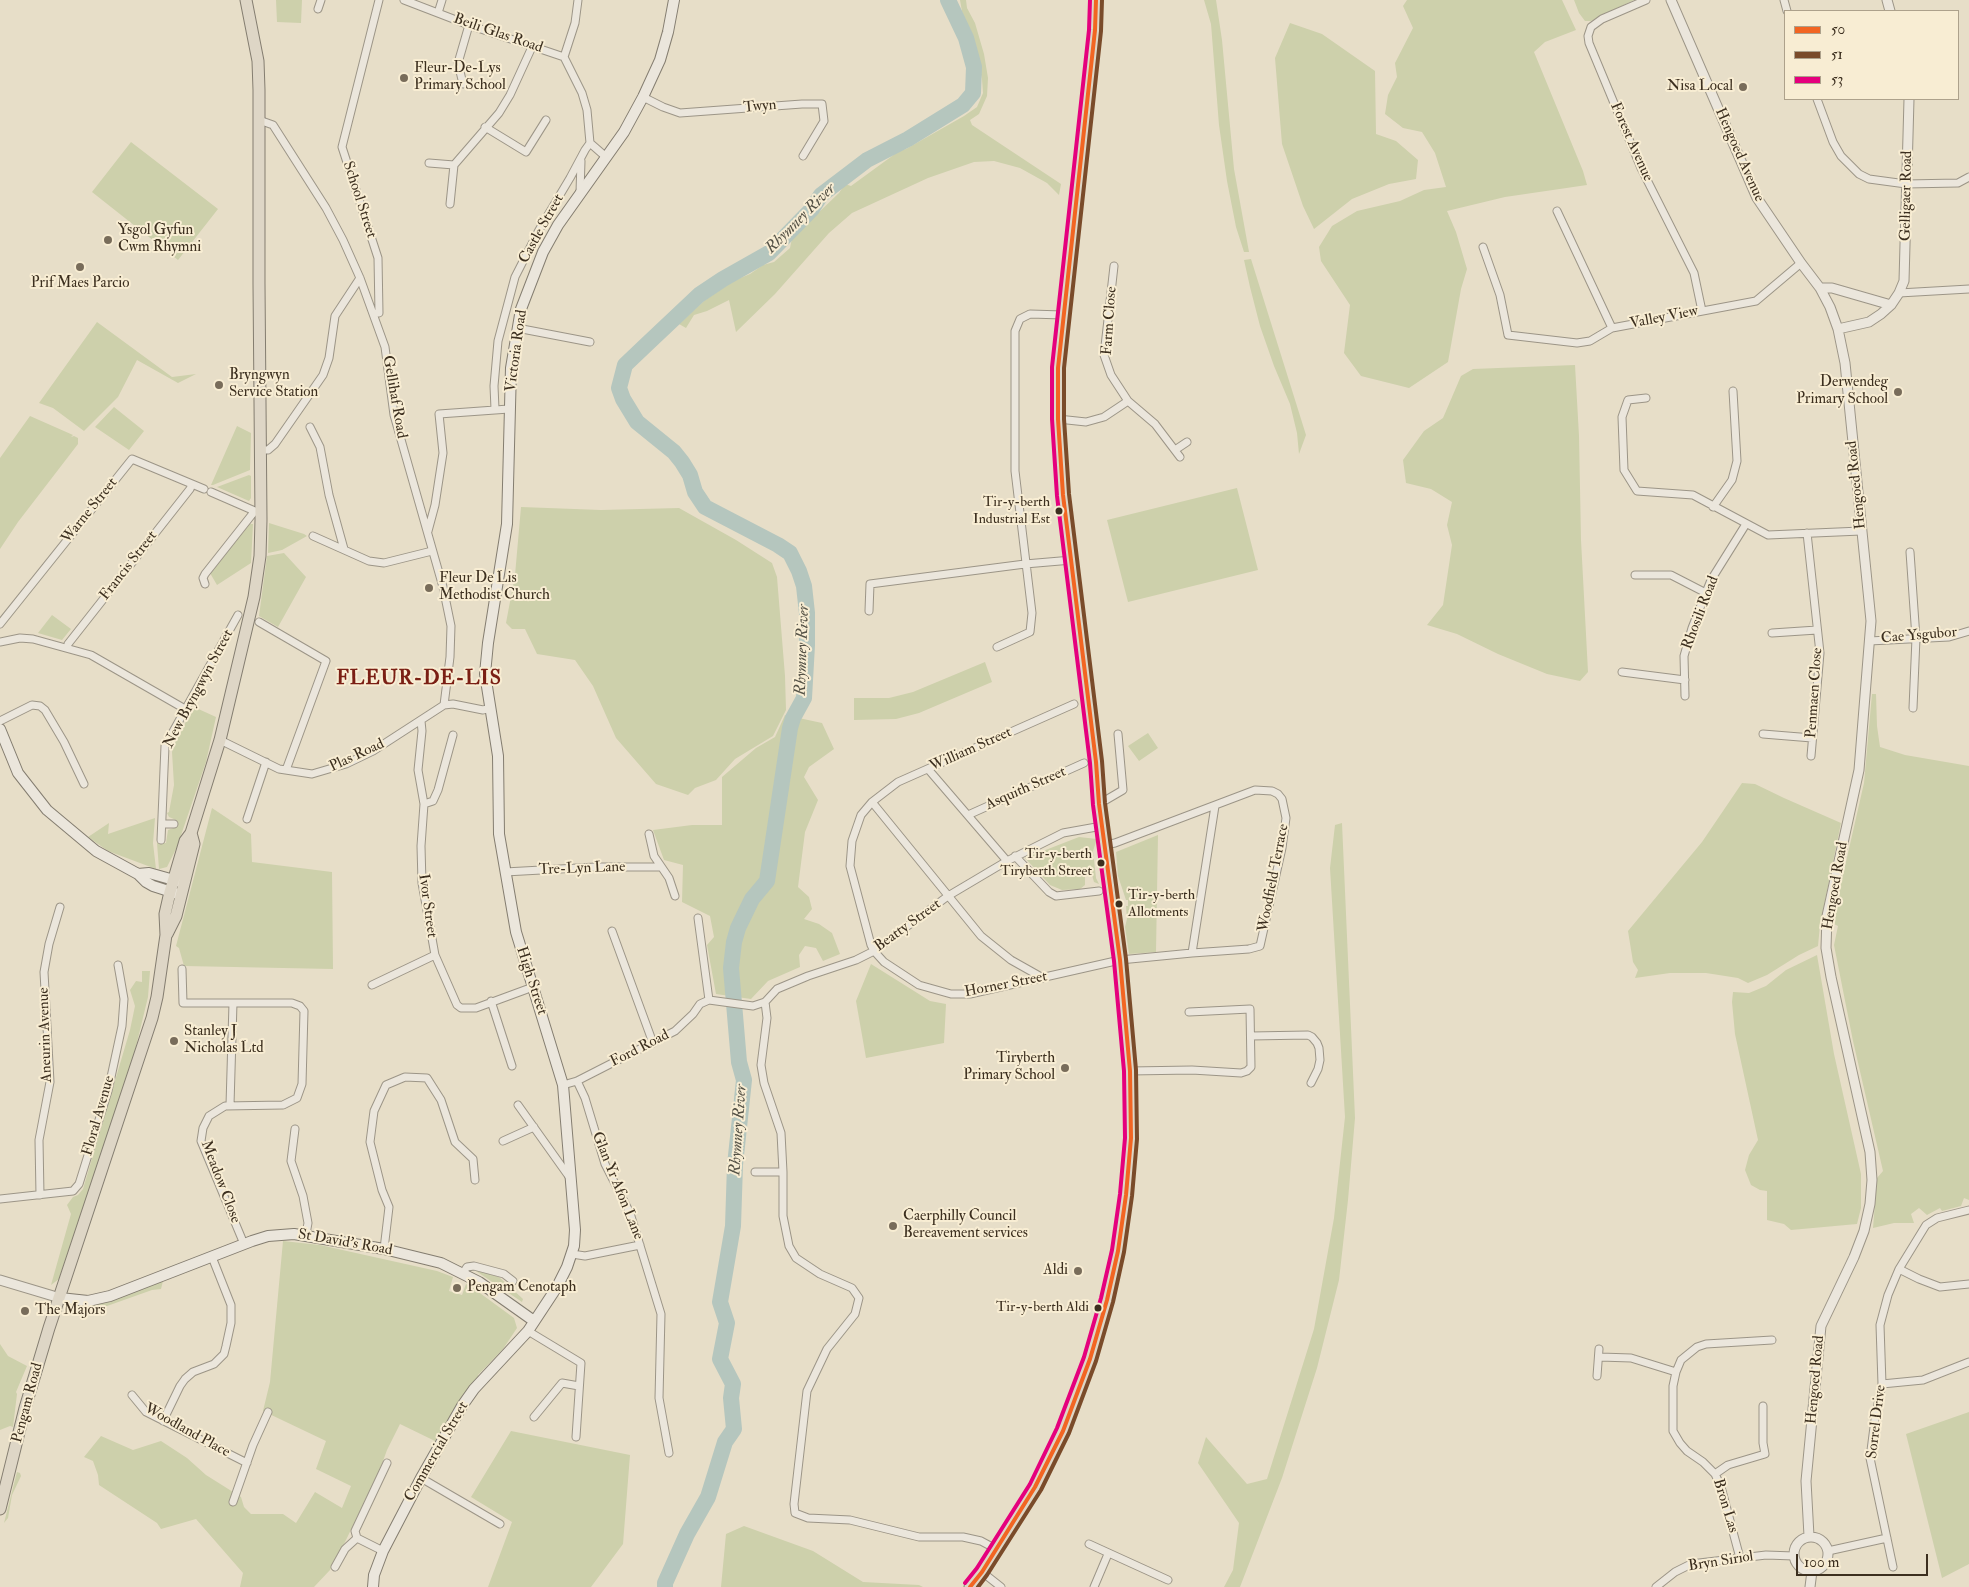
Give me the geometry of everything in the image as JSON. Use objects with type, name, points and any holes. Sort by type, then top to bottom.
[{"type":"main road","name":"Pengam Road","points":[[0,1510],[25,1408],[150,1025],[157,997],[166,935],[176,916],[176,894],[194,844],[192,833],[220,740],[254,597],[260,556],[258,512],[260,450],[259,120],[258,61],[246,0]]},
{"type":"main road","name":"Victoria Road","points":[[491,708],[485,674],[488,643],[507,524],[511,368],[517,328],[530,281],[543,252],[580,192],[624,132],[643,97],[660,60],[674,0]]},
{"type":"main road","points":[[970,1587],[982,1572],[1034,1487],[1063,1431],[1090,1359],[1107,1300],[1118,1251],[1126,1195],[1131,1138],[1130,1071],[1120,960],[1102,826],[1063,495],[1058,420],[1058,368],[1095,30],[1096,0]]},
{"type":"main road","name":"High Street","points":[[491,708],[498,756],[499,834],[516,932],[563,1085],[575,1230],[572,1254]]},
{"type":"main road","points":[[0,729],[18,772],[47,810],[96,851],[138,874],[146,882],[176,894]]},
{"type":"main road","points":[[138,874],[149,874],[179,882]]},
{"type":"main road","name":"St David's Road","points":[[60,1298],[88,1301],[110,1296],[268,1236],[306,1234],[422,1258],[463,1273],[479,1282],[534,1321]]},
{"type":"main road","name":"Commercial Street","points":[[373,1587],[374,1575],[382,1551],[462,1406],[474,1389],[528,1331],[558,1286],[572,1254]]},
{"type":"street","points":[[318,9],[321,0]]},
{"type":"street","name":"School Street","points":[[379,0],[342,147],[378,258],[379,314]]},
{"type":"street","name":"Beili Glas Road","points":[[404,0],[469,25],[564,56]]},
{"type":"street","points":[[438,12],[442,0]]},
{"type":"street","points":[[578,0],[575,23],[564,56],[582,93],[587,110],[590,143],[606,157]]},
{"type":"street","name":"Forest Avenue","points":[[1646,0],[1602,19],[1591,27],[1588,36],[1589,43],[1641,168],[1694,273],[1702,312]]},
{"type":"street","name":"Hengoed Avenue","points":[[1671,0],[1757,198],[1820,288]]},
{"type":"street","points":[[463,84],[458,64],[469,25]]},
{"type":"street","points":[[450,204],[454,165],[499,113],[510,95],[532,47]]},
{"type":"street","name":"Twyn","points":[[643,97],[680,113],[822,104],[824,121],[803,156]]},
{"type":"street","points":[[1817,100],[1833,142],[1850,166],[1869,180],[1906,184],[1958,183],[1969,177]]},
{"type":"street","name":"Gelligaer Road","points":[[1900,293],[1906,269],[1909,100]]},
{"type":"street","name":"Gellihaf Road","points":[[259,120],[273,125],[326,208],[360,278],[385,347],[394,415],[443,586],[451,626],[450,657],[444,705]]},
{"type":"street","points":[[485,127],[526,152],[546,120]]},
{"type":"street","name":"Castle Street","points":[[495,409],[494,386],[498,341],[515,277],[539,230],[590,143]]},
{"type":"street","points":[[580,192],[581,158]]},
{"type":"street","points":[[429,163],[454,165]]},
{"type":"street","name":"Valley View","points":[[1557,211],[1612,328],[1756,301],[1801,263]]},
{"type":"street","points":[[1483,248],[1500,294],[1508,335],[1577,343],[1590,341],[1612,328]]},
{"type":"street","name":"Farm Close","points":[[1114,266],[1104,355],[1111,375],[1128,400],[1155,424],[1180,457]]},
{"type":"street","points":[[260,450],[272,448],[323,375],[329,358],[334,316],[360,278]]},
{"type":"street","points":[[1820,288],[1832,288],[1891,305]]},
{"type":"street","name":"Hengoed Road","points":[[1809,1536],[1806,1482],[1821,1326],[1864,1232],[1870,1204],[1872,1180],[1870,1152],[1826,948],[1827,916],[1859,770],[1870,621],[1845,363],[1838,329],[1830,307],[1820,288]]},
{"type":"street","points":[[1838,329],[1869,322],[1891,305],[1900,293],[1969,289]]},
{"type":"street","points":[[997,647],[1030,632],[1032,613],[1024,564],[1015,471],[1015,330],[1020,319],[1030,314],[1063,315]]},
{"type":"street","points":[[517,328],[590,342]]},
{"type":"street","points":[[1713,507],[1732,480],[1736,461],[1733,391]]},
{"type":"street","points":[[1646,398],[1628,400],[1622,417],[1624,470],[1637,491],[1693,495],[1768,535],[1861,531]]},
{"type":"street","points":[[1058,420],[1086,422],[1104,417],[1128,400]]},
{"type":"street","points":[[428,532],[435,505],[443,453],[439,414],[509,409]]},
{"type":"street","points":[[310,427],[320,446],[328,495],[344,550]]},
{"type":"street","points":[[1175,450],[1187,442]]},
{"type":"street","name":"Warne Street","points":[[0,624],[132,459],[204,489]]},
{"type":"street","name":"Francis Street","points":[[66,648],[190,490],[192,484]]},
{"type":"street","points":[[205,584],[203,578],[205,574],[258,512],[212,492]]},
{"type":"street","name":"Rhosili Road","points":[[1686,696],[1684,656],[1692,628],[1711,580],[1746,524]]},
{"type":"street","name":"Penmaen Close","points":[[1807,533],[1820,653],[1811,756]]},
{"type":"street","points":[[313,536],[369,561],[387,563],[432,551]]},
{"type":"street","points":[[1910,552],[1916,638],[1913,708]]},
{"type":"street","points":[[869,612],[870,584],[1024,564],[1072,560]]},
{"type":"street","points":[[1635,575],[1671,575],[1706,592]]},
{"type":"street","name":"New Bryngwyn Street","points":[[161,840],[165,746],[238,615]]},
{"type":"street","points":[[259,622],[326,661],[286,770]]},
{"type":"street","name":"Penmaen Close","points":[[1772,633],[1818,630]]},
{"type":"street","name":"Cae Ysgubor","points":[[1869,641],[1948,636],[1969,632]]},
{"type":"street","points":[[0,640],[33,639],[91,655],[185,709]]},
{"type":"street","points":[[1622,672],[1685,680]]},
{"type":"street","points":[[444,705],[453,704],[483,710],[491,708]]},
{"type":"street","name":"William Street","points":[[874,951],[859,905],[850,866],[852,841],[861,815],[872,802],[898,782],[1074,704]]},
{"type":"street","points":[[0,721],[32,705],[40,706],[45,710],[64,742],[84,784]]},
{"type":"street","name":"Plas Road","points":[[220,740],[279,769],[312,774],[346,764],[373,751],[421,722],[444,705]]},
{"type":"street","name":"Ivor Street","points":[[421,722],[422,731],[418,770],[424,804],[421,846],[422,883],[435,955],[457,1005],[461,1008],[476,1008],[533,987]]},
{"type":"street","points":[[1100,804],[1123,790],[1118,734]]},
{"type":"street","points":[[1763,734],[1812,738]]},
{"type":"street","points":[[424,804],[433,801],[438,790],[453,735]]},
{"type":"street","points":[[247,819],[266,762]]},
{"type":"street","name":"Asquith Street","points":[[968,814],[1084,763]]},
{"type":"street","points":[[928,769],[1006,861]]},
{"type":"street","name":"Woodfield Terrace","points":[[1105,845],[1255,790],[1272,791],[1278,794],[1282,799],[1285,809],[1286,818],[1282,848],[1260,946],[1255,949],[1120,960]]},
{"type":"street","points":[[872,802],[970,924],[992,946],[1011,960],[1043,978]]},
{"type":"street","points":[[1192,953],[1215,806]]},
{"type":"street","points":[[162,824],[174,824]]},
{"type":"street","name":"Beatty Street","points":[[713,1000],[753,1006],[765,1002],[777,989],[808,976],[856,960],[874,951],[948,896],[1015,856],[1063,833],[1102,826]]},
{"type":"street","points":[[649,834],[654,856],[669,878],[675,896]]},
{"type":"street","points":[[1015,856],[1056,896],[1099,891]]},
{"type":"street","name":"Tre-Lyn Lane","points":[[505,872],[596,867],[660,867]]},
{"type":"street","name":"Aneurin Avenue","points":[[40,1195],[39,1140],[50,1082],[44,972],[49,944],[60,907]]},
{"type":"street","points":[[698,918],[713,1000]]},
{"type":"street","points":[[612,931],[652,1043]]},
{"type":"street","name":"Horner Street","points":[[874,951],[884,962],[907,979],[933,990],[951,994],[988,992],[1120,960]]},
{"type":"street","points":[[372,985],[435,955]]},
{"type":"street","name":"Floral Avenue","points":[[0,1199],[73,1191],[79,1184],[108,1091],[122,1026],[124,999],[118,965]]},
{"type":"street","name":"Meadow Close","points":[[182,969],[182,1003],[292,1003],[302,1009],[305,1015],[302,1084],[297,1098],[283,1105],[230,1105],[208,1116],[203,1128],[201,1141],[244,1244]]},
{"type":"street","name":"Ford Road","points":[[563,1085],[577,1081],[675,1031],[693,1014],[700,1004],[713,1000]]},
{"type":"street","points":[[491,1001],[512,1066]]},
{"type":"street","points":[[765,1002],[767,1018],[761,1065],[764,1083],[781,1133],[784,1172],[783,1216],[789,1246],[796,1258],[820,1274],[852,1288],[859,1298],[854,1314],[827,1349],[807,1391],[794,1504],[795,1513],[808,1518],[850,1520],[919,1537],[963,1536],[981,1541],[996,1549]]},
{"type":"street","points":[[230,1105],[233,1003]]},
{"type":"street","points":[[1130,1071],[1192,1070],[1241,1073],[1251,1067],[1250,1010],[1189,1012]]},
{"type":"street","points":[[1251,1036],[1308,1035],[1312,1037],[1319,1048],[1320,1060],[1311,1083]]},
{"type":"street","points":[[384,1250],[388,1207],[370,1142],[374,1111],[386,1086],[405,1076],[427,1078],[441,1100],[455,1142],[473,1159],[476,1180]]},
{"type":"street","name":"Glan Yr Afon Lane","points":[[577,1081],[585,1098],[605,1164],[630,1213],[661,1314],[659,1398],[669,1452]]},
{"type":"street","points":[[518,1105],[572,1181]]},
{"type":"street","points":[[503,1141],[534,1127]]},
{"type":"street","points":[[294,1129],[291,1161],[303,1196],[308,1223],[306,1234]]},
{"type":"street","points":[[755,1172],[784,1172]]},
{"type":"street","name":"Sorrel Drive","points":[[1893,1567],[1870,1458],[1882,1384],[1880,1325],[1888,1295],[1900,1269],[1926,1225],[1937,1218],[1969,1210]]},
{"type":"street","points":[[572,1254],[585,1256],[640,1245]]},
{"type":"street","points":[[163,1421],[185,1379],[193,1372],[214,1364],[224,1354],[231,1324],[231,1305],[212,1257]]},
{"type":"street","points":[[463,1273],[467,1267],[474,1266],[504,1274],[513,1281]]},
{"type":"street","points":[[1900,1269],[1940,1287],[1969,1284]]},
{"type":"street","points":[[0,1280],[60,1298]]},
{"type":"street","points":[[528,1331],[581,1363],[576,1437]]},
{"type":"street","points":[[1600,1357],[1631,1358],[1676,1372],[1682,1360],[1697,1347],[1706,1344],[1772,1340]]},
{"type":"street","points":[[1597,1376],[1600,1357],[1599,1349]]},
{"type":"street","points":[[1882,1384],[1923,1380],[1969,1362]]},
{"type":"street","name":"Bron Las","points":[[1676,1372],[1673,1386],[1673,1431],[1680,1444],[1716,1474],[1740,1558]]},
{"type":"street","points":[[534,1417],[562,1383],[579,1386]]},
{"type":"street","name":"Woodland Place","points":[[132,1395],[146,1412],[247,1463]]},
{"type":"street","points":[[1716,1474],[1728,1465],[1765,1454],[1763,1443],[1763,1406]]},
{"type":"street","name":"Woodland Place","points":[[233,1502],[268,1412]]},
{"type":"street","points":[[382,1551],[357,1538],[355,1530],[387,1463]]},
{"type":"street","points":[[421,1478],[500,1524]]},
{"type":"street","points":[[1809,1536],[1819,1538],[1828,1551],[1828,1557],[1822,1567],[1812,1571],[1798,1565],[1794,1556],[1796,1545],[1799,1541],[1809,1536]]},
{"type":"street","points":[[335,1567],[345,1549],[357,1538]]},
{"type":"street","points":[[1828,1551],[1887,1538]]},
{"type":"street","points":[[1089,1544],[1168,1580]]},
{"type":"street","points":[[1094,1587],[1108,1554]]},
{"type":"street","name":"Bryn Siriol","points":[[1656,1587],[1675,1572],[1692,1564],[1740,1558],[1794,1556]]},
{"type":"street","points":[[1810,1587],[1812,1571]]},
{"type":"street","points":[[982,1572],[1001,1587]]},
{"type":"green space","points":[[276,0],[302,0],[301,23],[277,22]]},
{"type":"green space","points":[[960,0],[966,0],[967,8],[975,23],[984,54],[988,78],[987,96],[979,114],[970,120],[972,125],[1061,184],[1059,195],[1047,183],[1020,168],[994,161],[974,162],[928,178],[852,213],[829,233],[775,294],[736,332],[729,300],[694,315],[686,328],[679,324],[705,300],[733,281],[750,274],[763,265],[774,262],[790,248],[792,238],[839,193],[845,184],[851,186],[899,151],[906,149],[977,107],[983,93],[982,79],[971,31],[963,17]]},
{"type":"green space","points":[[1204,0],[1216,0],[1222,40],[1234,169],[1249,252],[1244,252],[1236,227],[1227,181],[1219,125],[1211,24]]},
{"type":"green space","points":[[1407,0],[1562,0],[1576,30],[1545,42],[1534,52],[1587,185],[1505,197],[1447,211],[1456,232],[1467,269],[1461,289],[1448,362],[1409,388],[1361,376],[1344,353],[1350,305],[1321,261],[1319,247],[1332,226],[1357,211],[1400,201],[1424,190],[1446,187],[1435,153],[1422,132],[1403,128],[1385,114],[1388,95],[1397,77],[1395,63],[1413,28],[1403,6]]},
{"type":"green space","points":[[1574,0],[1634,0],[1591,21],[1585,21],[1579,13]]},
{"type":"green space","points":[[1290,23],[1322,34],[1375,71],[1376,134],[1396,141],[1418,160],[1416,179],[1389,184],[1352,199],[1314,229],[1303,206],[1282,144],[1275,58]]},
{"type":"green space","points":[[131,142],[218,209],[178,260],[92,192]]},
{"type":"green space","points":[[1251,259],[1306,435],[1299,454],[1297,433],[1290,404],[1260,326],[1250,287],[1244,260]]},
{"type":"green space","points":[[97,322],[172,377],[196,374],[178,383],[137,360],[118,397],[84,431],[53,408],[39,403]]},
{"type":"green space","points":[[1575,365],[1588,672],[1580,681],[1547,674],[1498,654],[1457,634],[1427,625],[1443,605],[1452,545],[1447,525],[1452,502],[1431,489],[1406,483],[1403,460],[1424,431],[1443,418],[1461,376],[1473,369]]},
{"type":"green space","points":[[114,407],[144,431],[129,450],[95,427]]},
{"type":"green space","points":[[30,416],[73,435],[71,437],[78,438],[78,444],[18,522],[0,549],[0,458]]},
{"type":"green space","points":[[237,426],[251,433],[250,470],[211,485]]},
{"type":"green space","points":[[249,475],[251,476],[251,498],[249,501],[217,487]]},
{"type":"green space","points":[[1237,488],[1258,570],[1128,602],[1107,520]]},
{"type":"green space","points":[[521,507],[601,510],[679,508],[772,563],[777,577],[786,710],[773,736],[735,759],[716,780],[695,788],[688,795],[656,784],[616,738],[593,686],[575,660],[537,654],[525,629],[512,629],[506,623],[515,575]]},
{"type":"green space","points":[[269,523],[307,536],[282,550],[268,553]]},
{"type":"green space","points":[[250,524],[253,524],[251,563],[217,585],[210,573]]},
{"type":"green space","points":[[284,553],[306,577],[278,627],[259,616],[267,556]]},
{"type":"green space","points":[[52,615],[71,629],[62,640],[38,633]]},
{"type":"green space","points":[[985,662],[992,682],[919,713],[896,719],[854,720],[854,698],[889,698],[913,692]]},
{"type":"green space","points":[[1872,694],[1876,694],[1880,747],[1905,755],[1969,766],[1969,1200],[1964,1198],[1961,1206],[1942,1211],[1940,1208],[1927,1215],[1919,1208],[1911,1214],[1914,1223],[1894,1223],[1873,1228],[1877,1178],[1883,1171],[1853,1041],[1834,945],[1838,926],[1832,923],[1864,783]]},
{"type":"green space","points":[[194,707],[216,717],[206,762],[177,847],[167,867],[159,869],[157,843],[166,843],[168,830],[176,827],[176,820],[169,817],[167,813],[169,812],[174,785],[172,752],[174,744]]},
{"type":"green space","points":[[785,715],[822,723],[834,749],[809,767],[804,777],[818,800],[805,832],[798,887],[809,897],[812,909],[804,919],[819,924],[832,933],[840,954],[823,961],[816,948],[805,946],[799,955],[800,967],[768,981],[751,999],[716,994],[707,945],[714,937],[710,916],[682,902],[683,865],[664,860],[653,830],[692,825],[722,825],[722,777],[756,748],[775,737]]},
{"type":"green space","points":[[1148,733],[1158,748],[1139,761],[1128,746]]},
{"type":"green space","points":[[1742,783],[1755,784],[1841,823],[1820,925],[1818,946],[1799,955],[1767,975],[1748,983],[1738,978],[1706,973],[1670,973],[1635,978],[1638,970],[1633,962],[1628,931],[1702,842]]},
{"type":"green space","points":[[212,808],[251,834],[252,862],[332,872],[333,969],[184,966],[179,948],[176,946]]},
{"type":"green space","points":[[155,818],[153,843],[156,869],[108,851],[88,837],[109,823],[108,834]]},
{"type":"green space","points":[[1342,823],[1355,1118],[1339,1280],[1317,1368],[1282,1478],[1240,1587],[1224,1587],[1233,1570],[1239,1523],[1198,1463],[1206,1437],[1247,1484],[1267,1479],[1314,1329],[1334,1218],[1345,1117],[1330,868],[1335,825]]},
{"type":"green space","points":[[1158,835],[1156,952],[1129,954],[1125,927],[1128,900],[1126,900],[1118,876],[1116,852]]},
{"type":"green space","points":[[1079,837],[1097,839],[1093,851],[1096,878],[1099,884],[1094,882],[1092,875],[1085,875],[1085,885],[1080,889],[1062,890],[1050,885],[1025,858]]},
{"type":"green space","points":[[1817,955],[1834,1054],[1861,1174],[1861,1208],[1857,1224],[1791,1230],[1784,1224],[1767,1220],[1767,1191],[1760,1190],[1751,1185],[1745,1170],[1749,1155],[1758,1140],[1735,1034],[1732,1002],[1733,992],[1749,993],[1766,986],[1786,970]]},
{"type":"green space","points":[[871,964],[930,1001],[946,1004],[944,1043],[866,1058],[856,1001]]},
{"type":"green space","points":[[142,971],[150,971],[148,997],[132,1063],[59,1279],[51,1285],[71,1214],[67,1205],[83,1189],[130,1030],[135,1006],[130,990],[136,981],[142,982]]},
{"type":"green space","points":[[283,1241],[320,1245],[437,1271],[453,1277],[449,1291],[462,1295],[466,1284],[514,1318],[517,1328],[503,1349],[478,1375],[479,1377],[463,1395],[435,1441],[400,1424],[345,1542],[330,1570],[314,1587],[240,1587],[243,1573],[196,1519],[161,1529],[157,1523],[99,1485],[93,1461],[84,1457],[101,1436],[133,1450],[161,1441],[187,1458],[206,1475],[241,1497],[244,1507],[251,1514],[283,1514],[296,1523],[315,1492],[342,1508],[351,1486],[316,1469],[326,1441],[263,1411],[270,1382]]},
{"type":"green space","points":[[473,1269],[499,1277],[523,1299],[522,1302]]},
{"type":"green space","points":[[163,1281],[161,1289],[152,1290],[107,1306],[89,1308],[89,1306],[111,1301]]},
{"type":"green space","points":[[0,1344],[8,1356],[27,1366],[16,1392],[13,1427],[10,1426],[0,1430]]},
{"type":"green space","points":[[1969,1412],[1969,1564],[1942,1578],[1906,1434]]},
{"type":"green space","points":[[511,1431],[630,1455],[623,1544],[591,1587],[488,1587],[512,1522],[471,1497]]},
{"type":"green space","points":[[17,1472],[21,1476],[12,1495],[8,1518],[4,1523]]},
{"type":"green space","points":[[744,1526],[813,1551],[863,1582],[919,1585],[923,1587],[721,1587],[726,1534]]},
{"type":"waterway","name":"Rhymney River","points":[[665,1587],[665,1583],[687,1534],[708,1497],[725,1442],[734,1429],[731,1398],[733,1384],[720,1359],[727,1323],[720,1302],[733,1226],[735,1165],[744,1080],[739,1062],[731,968],[734,942],[738,928],[752,899],[767,881],[790,728],[793,718],[804,698],[807,613],[804,586],[790,553],[705,507],[695,492],[690,475],[682,462],[674,452],[637,422],[623,399],[619,388],[625,365],[699,295],[769,253],[812,209],[821,195],[867,160],[908,139],[963,105],[973,93],[974,67],[966,38],[948,0]]},
{"type":"transit line","name":"53","points":[[965,1583],[977,1568],[1030,1484],[1057,1428],[1084,1357],[1101,1298],[1112,1250],[1125,1138],[1124,1071],[1114,961],[1093,805],[1090,763],[1057,496],[1052,419],[1052,367],[1089,30],[1090,0]]},
{"type":"transit line","name":"50","points":[[970,1587],[982,1572],[1035,1487],[1063,1431],[1090,1359],[1107,1300],[1118,1251],[1126,1195],[1131,1138],[1130,1071],[1120,960],[1099,804],[1096,762],[1063,495],[1058,419],[1058,368],[1095,30],[1096,0]]},
{"type":"transit line","name":"51","points":[[978,1587],[1041,1490],[1069,1433],[1096,1361],[1113,1302],[1124,1252],[1132,1196],[1137,1139],[1136,1070],[1126,959],[1105,803],[1102,761],[1069,494],[1064,419],[1064,368],[1101,31],[1102,0]]},
{"type":"place","name":"Fleur-De-Lys Primary School","points":[[404,78]]},
{"type":"place","name":"Nisa Local","points":[[1743,87]]},
{"type":"place","name":"Ysgol Gyfun Cwm Rhymni","points":[[108,240]]},
{"type":"place","name":"Prif Maes Parcio","points":[[80,267]]},
{"type":"place","name":"Bryngwyn Service Station","points":[[219,385]]},
{"type":"place","name":"Derwendeg Primary School","points":[[1898,392]]},
{"type":"place","name":"Tir-y-berth Industrial Est","points":[[1059,511]]},
{"type":"place","name":"Fleur De Lis Methodist Church","points":[[429,588]]},
{"type":"place","name":"Tir-y-berth Tiryberth Street","points":[[1101,863]]},
{"type":"place","name":"Tir-y-berth Allotments","points":[[1119,904]]},
{"type":"place","name":"Stanley J Nicholas Ltd","points":[[174,1041]]},
{"type":"place","name":"Tiryberth Primary School","points":[[1065,1068]]},
{"type":"place","name":"Caerphilly Council Bereavement services","points":[[893,1226]]},
{"type":"place","name":"Aldi","points":[[1078,1271]]},
{"type":"place","name":"Pengam Cenotaph","points":[[457,1288]]},
{"type":"place","name":"Tir-y-berth Aldi","points":[[1098,1308]]},
{"type":"place","name":"The Majors","points":[[25,1311]]},
{"type":"district","name":"FLEUR-DE-LIS","points":[[419,680]]}]
